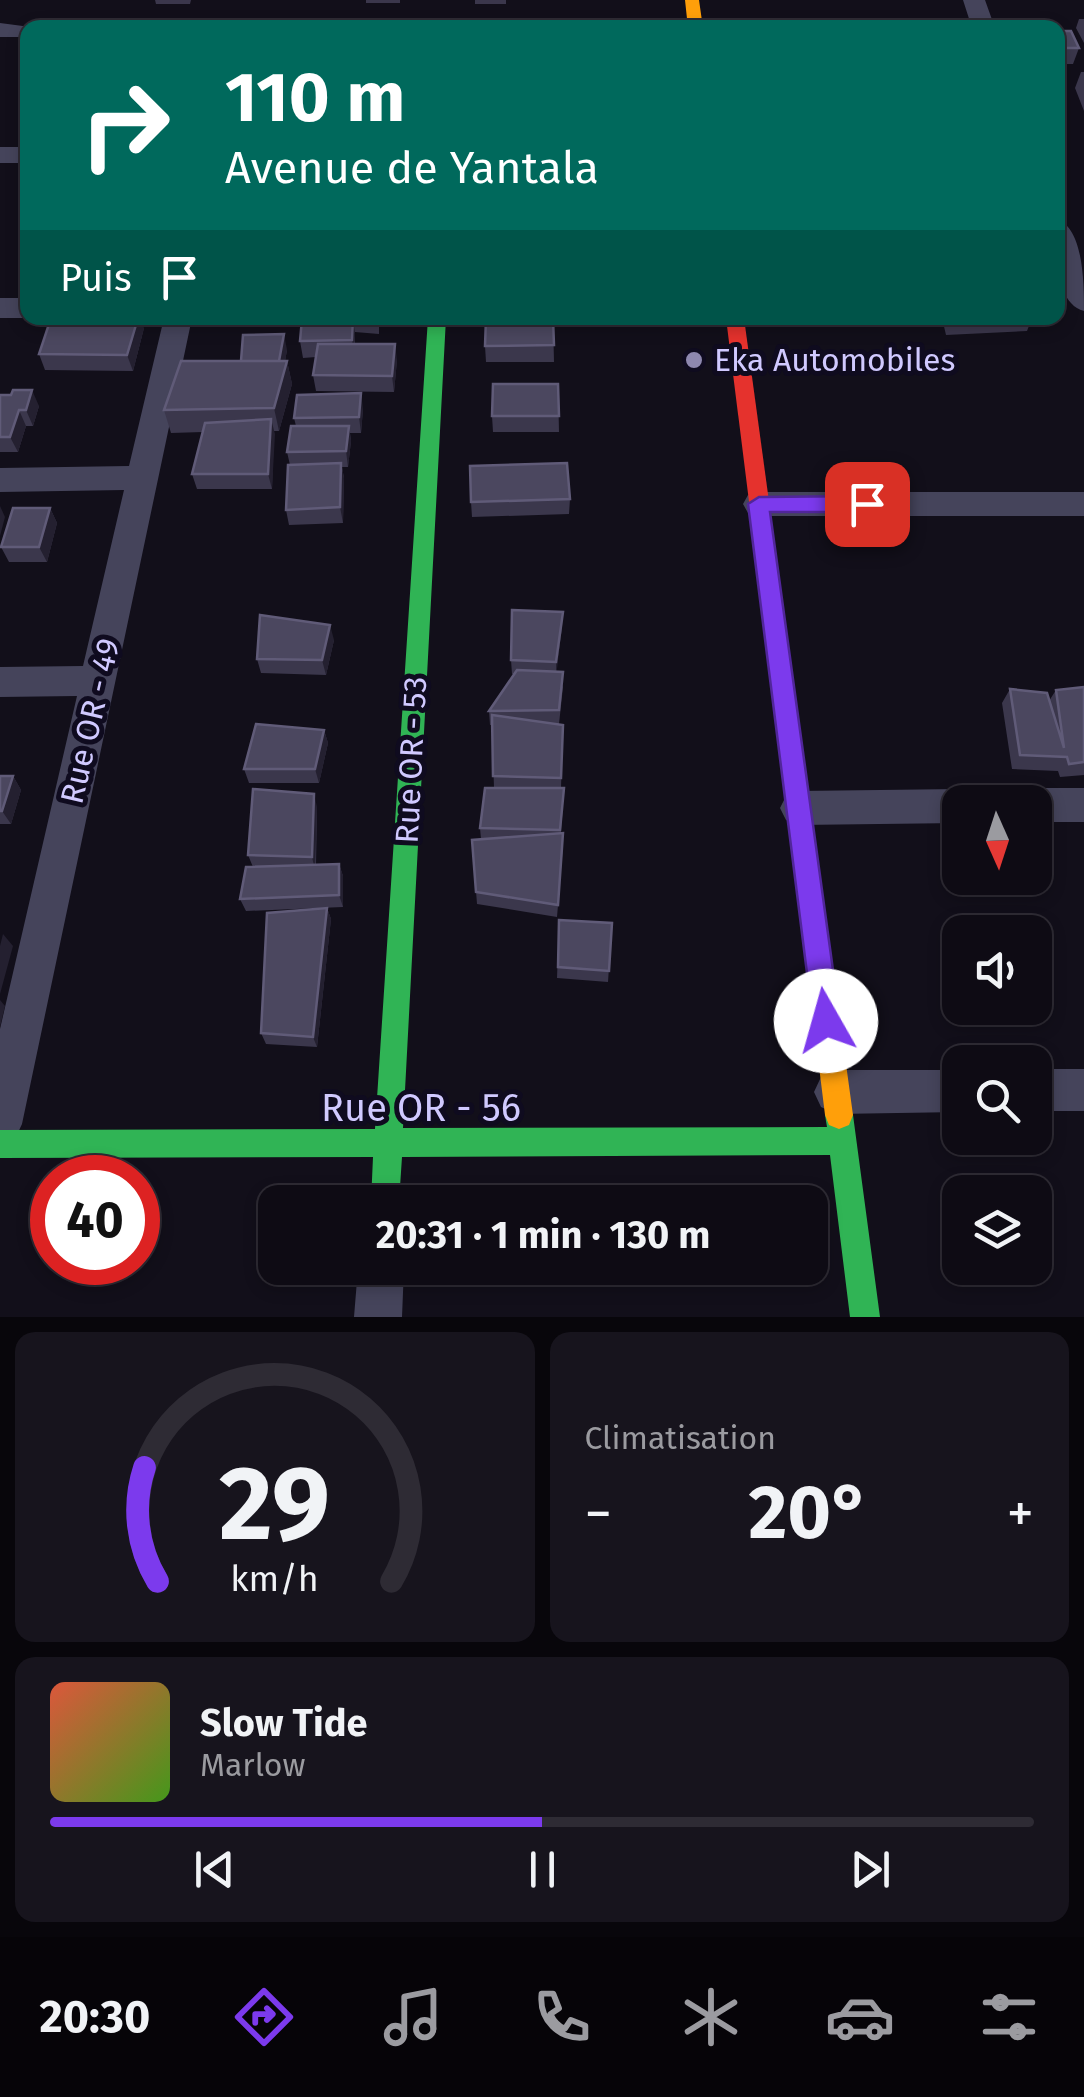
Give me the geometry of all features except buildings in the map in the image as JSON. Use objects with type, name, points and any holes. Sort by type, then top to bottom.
[{"type":"street","points":[[1065,249],[1084,302]]},
{"type":"street","name":"Rue OR - 49","points":[[0,1124],[177,325]]},
{"type":"street","name":"Rue OR - 53","points":[[386,1185],[438,325]]},
{"type":"street","points":[[735,325],[865,1317]]},
{"type":"street","points":[[0,480],[145,478]]},
{"type":"street","points":[[759,504],[1084,504]]},
{"type":"street","points":[[0,682],[99,681]]},
{"type":"street","points":[[1052,805],[1084,805]]},
{"type":"street","points":[[799,808],[942,806]]},
{"type":"street","points":[[1052,1090],[1084,1090]]},
{"type":"street","points":[[836,1092],[942,1091]]},
{"type":"street","name":"Rue OR - 56","points":[[0,1144],[842,1141]]},
{"type":"street","points":[[378,1317],[380,1285]]},
{"type":"traffic: fast","points":[[386,1185],[437,325]]},
{"type":"traffic: fast","points":[[839,1115],[865,1317]]},
{"type":"traffic: fast","points":[[0,1144],[842,1141]]},
{"type":"traffic: slow","points":[[692,0],[695,20]]},
{"type":"traffic: slow","points":[[783,685],[839,1115]]},
{"type":"traffic: jam","points":[[736,325],[783,685]]},
{"type":"place","name":"Eka Automobiles","points":[[694,360]]},
{"type":"route","points":[[826,1021],[759,504],[867,504]]}]
